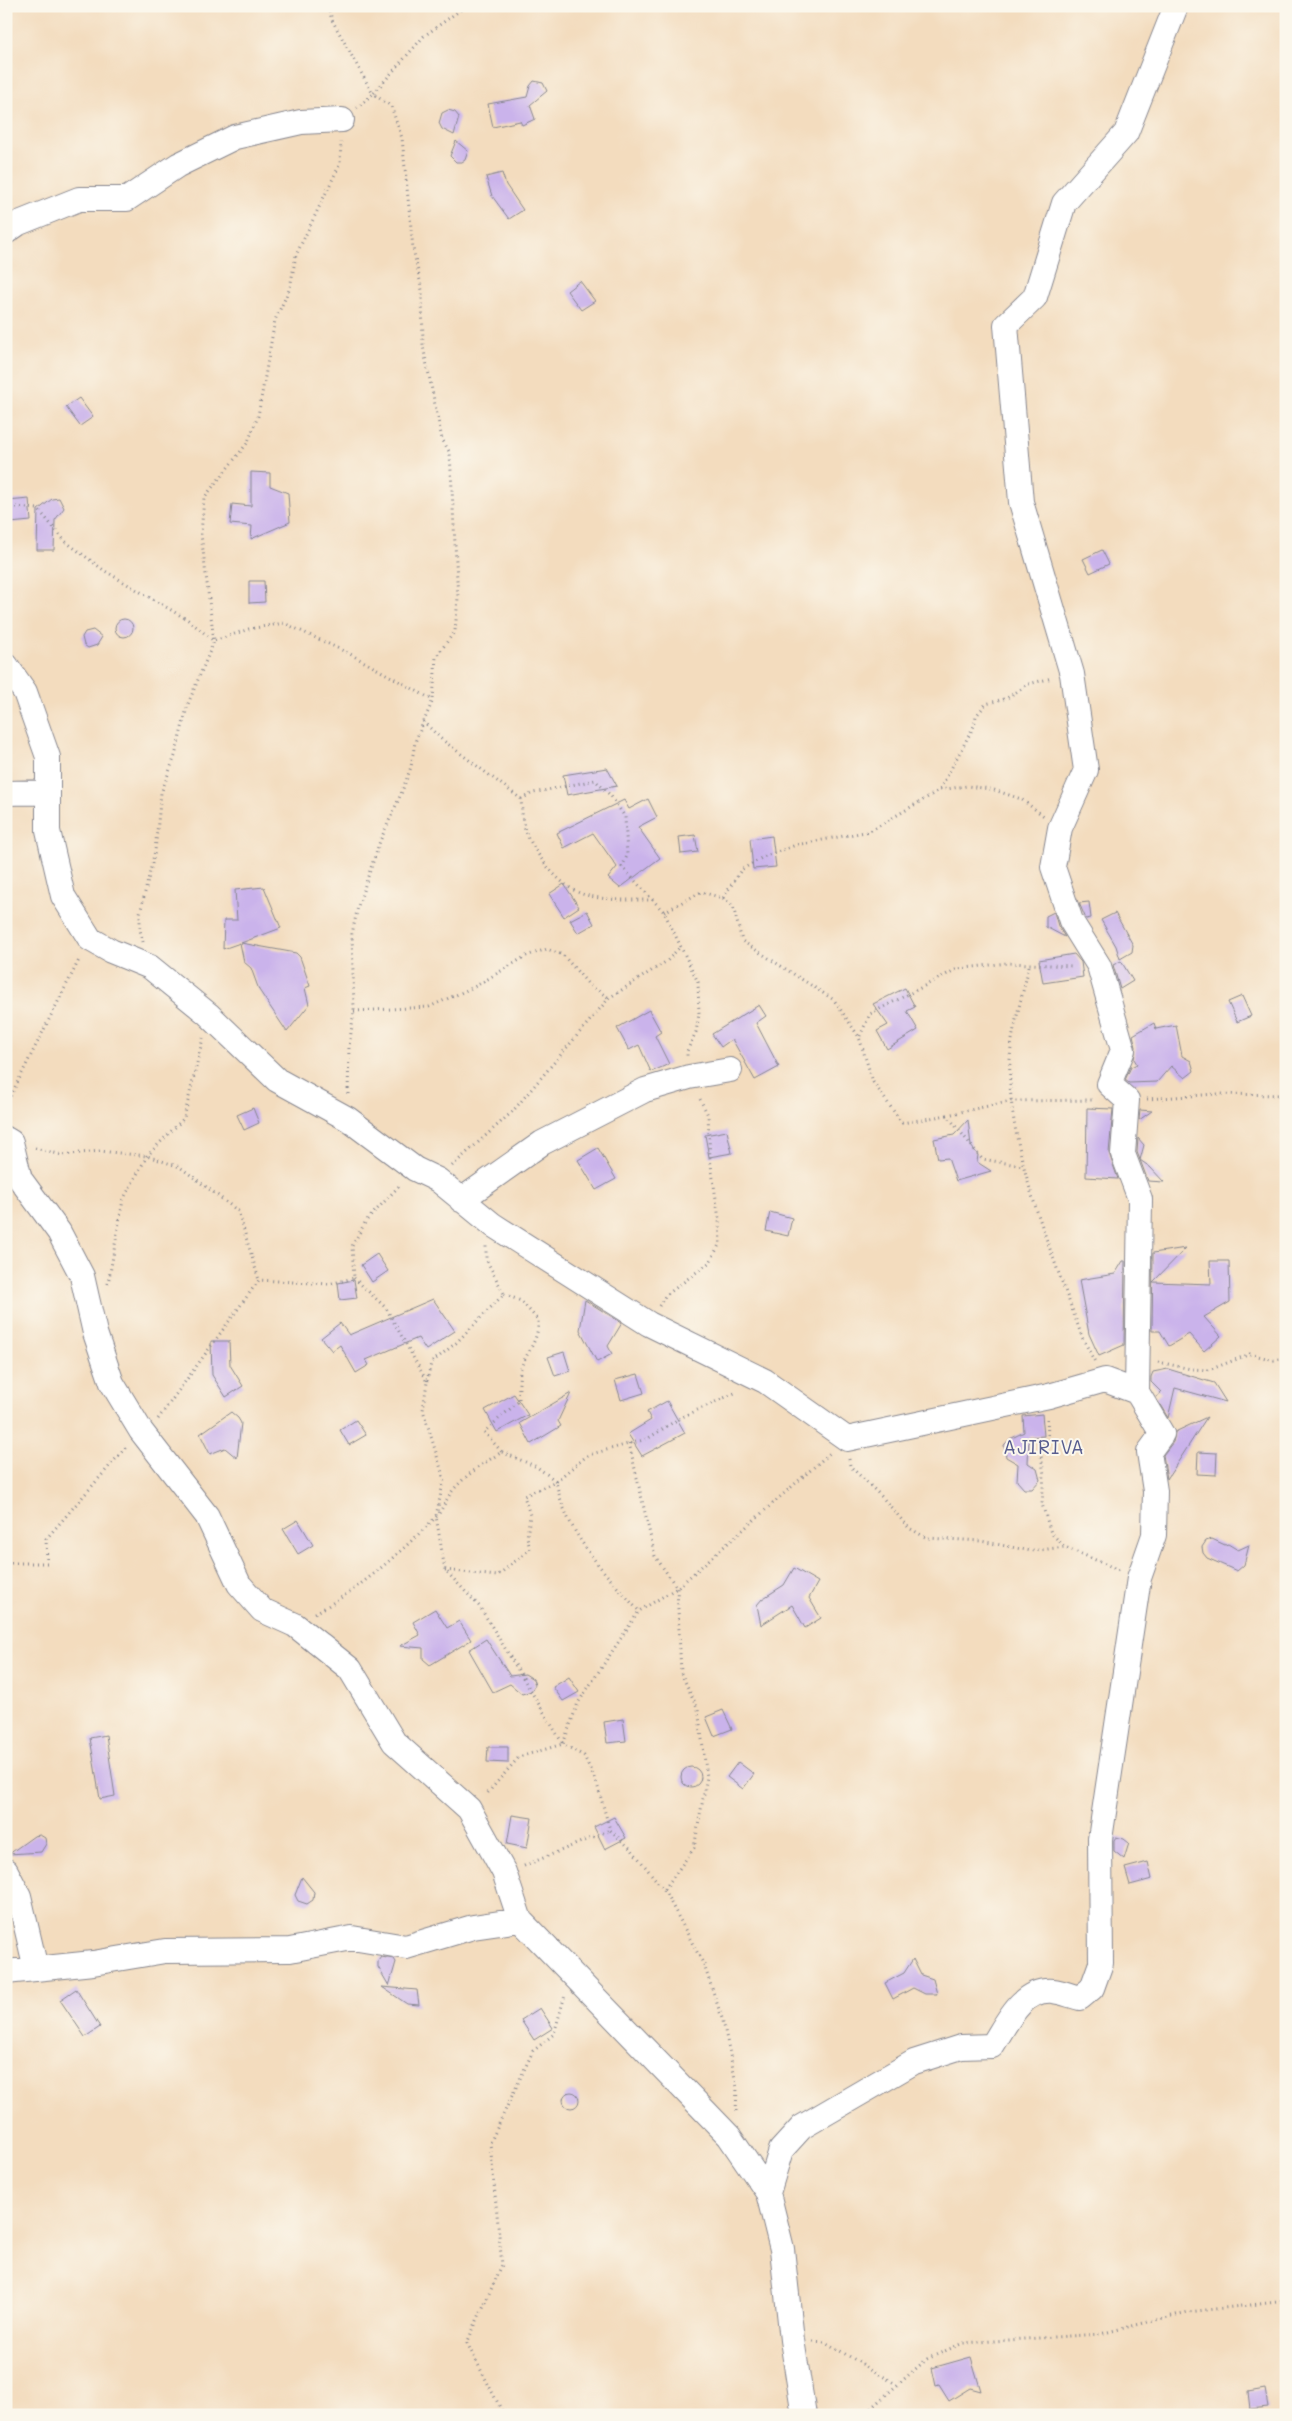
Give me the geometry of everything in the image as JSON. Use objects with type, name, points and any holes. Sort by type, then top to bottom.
[{"type":"street","points":[[768,2193],[781,2150],[802,2127],[914,2062],[961,2047],[992,2046],[1022,2002],[1036,1992],[1053,1991],[1080,1998],[1092,1988],[1101,1963],[1100,1839],[1139,1578],[1154,1535],[1155,1491],[1148,1452],[1162,1434],[1137,1392],[1140,1199],[1123,1154],[1128,1100],[1109,1084],[1123,1050],[1099,966],[1071,921],[1052,867],[1060,828],[1086,770],[1072,674],[1021,502],[1006,325],[1035,297],[1064,203],[1126,132],[1176,6]]},
{"type":"street","points":[[6,232],[20,223],[79,199],[127,199],[178,165],[235,137],[301,122],[342,120]]},
{"type":"street","points":[[6,665],[26,692],[48,757],[48,831],[63,896],[90,939],[150,967],[208,1014],[276,1080],[348,1120],[416,1170],[438,1180],[493,1225],[650,1324],[766,1381],[847,1439],[1049,1396],[1105,1380],[1137,1392]]},
{"type":"street","points":[[6,793],[48,792]]},
{"type":"street","points":[[461,1200],[542,1142],[645,1090],[689,1077],[730,1070]]},
{"type":"street","points":[[8,1140],[20,1180],[59,1232],[82,1276],[95,1333],[112,1383],[141,1431],[207,1516],[239,1584],[262,1610],[295,1624],[350,1669],[394,1742],[469,1809],[504,1872],[520,1920],[730,2136],[768,2193],[782,2249],[792,2340],[804,2415]]},
{"type":"street","points":[[6,1871],[19,1896],[36,1969]]},
{"type":"street","points":[[6,1972],[93,1963],[165,1951],[290,1950],[352,1938],[406,1947],[473,1927],[520,1920]]},
{"type":"path","points":[[328,6],[332,20],[373,94],[391,106],[402,138],[413,248],[422,290],[423,346],[442,439],[450,453],[453,480],[458,598],[455,631],[436,658],[433,700],[415,742],[411,767],[380,841],[356,915],[352,934],[354,1010],[349,1047],[348,1120]]},
{"type":"path","points":[[150,967],[140,930],[140,913],[145,884],[155,851],[161,793],[175,756],[188,704],[214,642],[200,534],[204,498],[248,442],[258,416],[275,320],[290,288],[296,255],[340,164],[342,120],[373,94],[424,36],[466,6]]},
{"type":"path","points":[[6,506],[38,509],[65,541],[105,571],[188,620],[214,642]]},
{"type":"path","points":[[214,642],[249,629],[284,623],[350,654],[433,700]]},
{"type":"path","points":[[940,790],[974,726],[976,716],[986,704],[1007,698],[1029,684],[1072,674]]},
{"type":"path","points":[[423,721],[440,738],[521,799],[525,829],[546,866],[566,886],[585,895],[614,900],[652,900]]},
{"type":"path","points":[[521,799],[534,793],[595,780],[611,796],[625,817],[624,836],[627,856],[622,867],[664,912],[698,982],[696,1032],[687,1051],[689,1077],[708,1115],[710,1158],[719,1219],[720,1243],[710,1262],[665,1296],[650,1324]]},
{"type":"path","points":[[723,898],[741,870],[763,857],[796,845],[870,831],[940,790],[967,786],[991,789],[1021,799],[1060,828]]},
{"type":"path","points":[[664,912],[701,892],[723,898],[733,906],[742,940],[834,1000],[860,1036],[873,1082],[902,1123],[948,1115],[982,1159],[1023,1166]]},
{"type":"path","points":[[6,1105],[90,939]]},
{"type":"path","points":[[438,1180],[472,1146],[512,1112],[609,998],[668,960],[680,947]]},
{"type":"path","points":[[354,1010],[429,1007],[476,986],[526,956],[547,949],[563,955],[589,985],[609,998]]},
{"type":"path","points":[[860,1036],[870,1014],[957,969],[1007,963],[1029,966],[1099,966]]},
{"type":"path","points":[[1029,966],[1012,1041],[1011,1101],[1023,1166],[1082,1337],[1105,1380]]},
{"type":"path","points":[[106,1293],[123,1200],[147,1156],[184,1118],[208,1014]]},
{"type":"path","points":[[8,1140],[62,1155],[100,1150],[147,1156],[180,1167],[238,1211],[259,1280]]},
{"type":"path","points":[[416,1170],[366,1221],[352,1246],[354,1278],[386,1308],[427,1382]]},
{"type":"path","points":[[493,1225],[485,1236],[486,1259],[504,1294],[521,1301],[538,1320],[538,1330],[533,1345],[521,1366],[519,1400],[484,1432],[502,1452],[537,1467],[556,1481],[560,1499],[600,1568],[639,1611]]},
{"type":"path","points":[[259,1280],[328,1284],[354,1278]]},
{"type":"path","points":[[6,1563],[47,1563],[46,1539],[141,1431],[157,1420],[259,1280]]},
{"type":"path","points":[[504,1294],[456,1343],[430,1363],[423,1410],[444,1479],[436,1516],[445,1570],[480,1607],[563,1744],[584,1756],[597,1784],[610,1830],[632,1850],[664,1890],[684,1924],[704,1965],[723,2021],[737,2088],[736,2116],[730,2136]]},
{"type":"path","points":[[1156,1362],[1191,1369],[1209,1370],[1250,1354],[1274,1360],[1286,1358]]},
{"type":"path","points":[[445,1570],[497,1576],[530,1549],[527,1537],[530,1515],[524,1496],[556,1481],[588,1455],[647,1439],[680,1418],[766,1381]]},
{"type":"path","points":[[1049,1396],[1048,1435],[1040,1449],[1044,1474],[1042,1504],[1051,1533],[1065,1548],[1139,1578]]},
{"type":"path","points":[[847,1439],[850,1466],[882,1497],[909,1528],[927,1538],[981,1541],[1031,1551],[1065,1548]]},
{"type":"path","points":[[563,1744],[578,1703],[639,1611],[677,1588],[847,1439]]},
{"type":"path","points":[[629,1443],[655,1556],[677,1588],[681,1673],[698,1709],[707,1776],[694,1848],[664,1890]]},
{"type":"path","points":[[295,1624],[333,1604],[369,1576],[436,1516],[453,1489],[482,1465],[502,1452]]},
{"type":"path","points":[[469,1809],[486,1795],[519,1757],[563,1744]]},
{"type":"path","points":[[504,1872],[610,1830]]},
{"type":"path","points":[[504,2415],[467,2343],[502,2265],[490,2143],[533,2051],[554,2034],[571,1972]]},
{"type":"path","points":[[863,2415],[896,2384],[927,2359],[963,2343],[1100,2334],[1188,2312],[1286,2301]]},
{"type":"path","points":[[792,2340],[825,2342],[896,2384]]},
{"type":"building","points":[[534,81],[543,83],[547,91],[530,105],[535,119],[522,125],[520,121],[493,127],[488,104],[527,97],[530,86]]},
{"type":"building","points":[[448,110],[455,112],[459,117],[454,135],[442,129],[439,123],[442,113]]},
{"type":"building","points":[[456,141],[468,151],[465,160],[462,162],[456,162],[450,156]]},
{"type":"building","points":[[502,173],[506,185],[523,210],[509,219],[492,196],[486,177]]},
{"type":"building","points":[[580,281],[595,301],[581,310],[567,291]]},
{"type":"building","points":[[79,398],[93,417],[80,426],[66,407]]},
{"type":"building","points":[[251,472],[270,473],[270,486],[288,493],[290,522],[251,539],[252,526],[230,524],[232,504],[251,506]]},
{"type":"building","points":[[59,498],[64,508],[55,520],[54,550],[37,550],[38,510],[52,499]]},
{"type":"building","points":[[29,499],[31,521],[10,523],[8,501]]},
{"type":"building","points":[[1102,550],[1109,564],[1090,573],[1083,559]]},
{"type":"building","points":[[249,581],[264,581],[265,602],[249,603]]},
{"type":"building","points":[[120,619],[128,619],[133,624],[131,635],[120,637],[115,632],[115,624]]},
{"type":"building","points":[[93,630],[102,637],[97,645],[88,648],[84,645],[82,637],[85,632]]},
{"type":"building","points":[[607,768],[617,786],[567,795],[563,775]]},
{"type":"building","points":[[648,799],[657,817],[638,827],[660,858],[620,888],[608,878],[617,867],[593,833],[564,848],[557,833],[624,800],[629,809]]},
{"type":"building","points":[[695,835],[698,852],[681,854],[679,837]]},
{"type":"building","points":[[772,836],[776,867],[753,869],[750,839]]},
{"type":"building","points":[[564,884],[579,907],[564,917],[549,894]]},
{"type":"building","points":[[264,887],[281,928],[241,943],[296,953],[300,957],[310,986],[305,988],[309,1005],[287,1032],[259,990],[251,968],[244,962],[240,943],[223,949],[224,920],[237,920],[235,890]]},
{"type":"building","points":[[1089,902],[1091,918],[1086,919],[1079,903]]},
{"type":"building","points":[[587,911],[594,924],[578,933],[570,920]]},
{"type":"building","points":[[1054,912],[1058,926],[1065,937],[1046,927],[1046,916]]},
{"type":"building","points":[[1115,913],[1133,945],[1132,952],[1120,959],[1116,946],[1101,920]]},
{"type":"building","points":[[1074,954],[1081,962],[1083,977],[1043,983],[1039,960]]},
{"type":"building","points":[[1121,961],[1133,981],[1120,989],[1113,965]]},
{"type":"building","points":[[905,988],[915,1007],[907,1011],[918,1030],[887,1049],[877,1031],[888,1025],[873,1004]]},
{"type":"building","points":[[1242,996],[1251,1016],[1237,1022],[1228,1002]]},
{"type":"building","points":[[759,1005],[766,1016],[756,1023],[779,1067],[755,1080],[732,1039],[721,1047],[712,1034]]},
{"type":"building","points":[[649,1010],[661,1032],[655,1036],[669,1064],[651,1072],[639,1045],[629,1050],[617,1028]]},
{"type":"building","points":[[1154,1023],[1156,1029],[1176,1025],[1182,1056],[1191,1061],[1194,1071],[1185,1078],[1171,1066],[1157,1082],[1129,1083],[1125,1080],[1131,1067],[1137,1064],[1134,1059],[1136,1047],[1133,1035]]},
{"type":"building","points":[[253,1108],[259,1123],[244,1130],[237,1115]]},
{"type":"building","points":[[1087,1108],[1113,1109],[1109,1153],[1118,1179],[1086,1177]]},
{"type":"building","points":[[1140,1110],[1152,1111],[1139,1120]]},
{"type":"building","points":[[968,1120],[971,1146],[978,1155],[977,1162],[991,1171],[956,1181],[948,1158],[938,1159],[934,1139],[954,1135]]},
{"type":"building","points":[[727,1131],[732,1153],[709,1157],[705,1135]]},
{"type":"building","points":[[1138,1138],[1144,1145],[1140,1160],[1137,1152]]},
{"type":"building","points":[[598,1148],[616,1179],[596,1190],[578,1160]]},
{"type":"building","points":[[1140,1160],[1150,1167],[1164,1182],[1148,1181]]},
{"type":"building","points":[[770,1212],[792,1218],[788,1236],[766,1231]]},
{"type":"building","points":[[1186,1248],[1153,1282],[1211,1284],[1210,1261],[1229,1261],[1230,1302],[1204,1317],[1221,1336],[1204,1351],[1189,1334],[1169,1346],[1160,1331],[1152,1331],[1153,1253]]},
{"type":"building","points":[[377,1254],[388,1271],[372,1282],[361,1265]]},
{"type":"building","points":[[1123,1261],[1125,1261],[1124,1345],[1099,1356],[1089,1334],[1079,1280],[1115,1274]]},
{"type":"building","points":[[354,1280],[357,1298],[340,1300],[338,1283]]},
{"type":"building","points":[[433,1299],[455,1331],[426,1350],[418,1338],[366,1360],[369,1365],[356,1373],[340,1345],[332,1351],[321,1338],[340,1323],[349,1335]]},
{"type":"building","points":[[585,1300],[622,1323],[608,1346],[612,1354],[597,1362],[580,1330]]},
{"type":"building","points":[[211,1341],[229,1341],[230,1365],[243,1386],[226,1397],[212,1375]]},
{"type":"building","points":[[564,1352],[570,1371],[555,1376],[548,1357]]},
{"type":"building","points":[[1168,1369],[1214,1383],[1226,1402],[1175,1388],[1168,1418],[1156,1398],[1161,1392],[1151,1382],[1151,1377],[1153,1372]]},
{"type":"building","points":[[638,1374],[644,1393],[621,1400],[615,1380]]},
{"type":"building","points":[[571,1393],[558,1421],[561,1426],[531,1444],[520,1423]]},
{"type":"building","points":[[514,1394],[528,1415],[497,1432],[485,1410]]},
{"type":"building","points":[[667,1401],[685,1433],[642,1456],[628,1434],[651,1420],[647,1412]]},
{"type":"building","points":[[231,1412],[241,1423],[237,1458],[225,1448],[210,1454],[200,1434]]},
{"type":"building","points":[[1042,1414],[1044,1436],[1029,1437],[1028,1463],[1037,1469],[1040,1480],[1032,1489],[1024,1489],[1017,1481],[1018,1464],[1006,1457],[1004,1445],[1010,1439],[1024,1432],[1023,1416]]},
{"type":"building","points":[[1207,1417],[1167,1479],[1163,1455],[1173,1442],[1175,1432]]},
{"type":"building","points":[[356,1420],[366,1435],[349,1445],[340,1430]]},
{"type":"building","points":[[1198,1452],[1217,1453],[1216,1475],[1197,1474]]},
{"type":"building","points":[[298,1520],[313,1545],[298,1554],[283,1529]]},
{"type":"building","points":[[1212,1539],[1225,1545],[1228,1544],[1238,1550],[1249,1545],[1244,1565],[1237,1571],[1207,1558],[1203,1553],[1202,1547],[1206,1541]]},
{"type":"building","points":[[794,1568],[818,1582],[809,1598],[821,1618],[805,1628],[792,1605],[761,1625],[757,1605],[762,1599],[784,1585]]},
{"type":"building","points":[[435,1609],[447,1628],[459,1621],[471,1640],[430,1665],[423,1659],[423,1648],[400,1646],[420,1635],[413,1622]]},
{"type":"building","points":[[486,1639],[510,1676],[525,1674],[533,1679],[535,1685],[531,1691],[522,1694],[510,1684],[493,1692],[469,1650]]},
{"type":"building","points":[[569,1677],[579,1692],[563,1701],[553,1687]]},
{"type":"building","points":[[723,1710],[732,1729],[714,1736],[706,1717]]},
{"type":"building","points":[[623,1719],[626,1741],[607,1743],[604,1722]]},
{"type":"building","points":[[106,1735],[115,1796],[100,1799],[90,1738]]},
{"type":"building","points":[[488,1747],[508,1747],[508,1763],[487,1762]]},
{"type":"building","points":[[738,1762],[754,1774],[743,1789],[727,1777]]},
{"type":"building","points":[[691,1767],[698,1770],[701,1777],[698,1784],[691,1787],[684,1784],[681,1777],[684,1770]]},
{"type":"building","points":[[512,1815],[532,1818],[527,1848],[507,1844]]},
{"type":"building","points":[[614,1817],[626,1838],[605,1849],[594,1827]]},
{"type":"building","points":[[40,1835],[45,1838],[46,1844],[41,1852],[9,1854],[34,1836]]},
{"type":"building","points":[[1116,1837],[1124,1839],[1129,1843],[1124,1859],[1114,1851],[1114,1840]]},
{"type":"building","points":[[1148,1862],[1152,1879],[1130,1885],[1125,1868]]},
{"type":"building","points":[[302,1877],[314,1892],[313,1900],[307,1904],[298,1901],[295,1895]]},
{"type":"building","points":[[381,1957],[394,1959],[396,1962],[389,1986],[378,1967],[378,1961]]},
{"type":"building","points":[[913,1959],[921,1975],[933,1979],[937,1994],[925,1994],[913,1988],[893,1999],[885,1983],[904,1973]]},
{"type":"building","points":[[382,1987],[417,1990],[419,2005],[407,2004]]},
{"type":"building","points":[[76,1989],[100,2027],[85,2037],[60,2000]]},
{"type":"building","points":[[540,2008],[553,2028],[534,2040],[521,2020]]},
{"type":"building","points":[[568,2092],[574,2092],[579,2097],[577,2106],[568,2108],[563,2103],[563,2097]]},
{"type":"building","points":[[971,2357],[981,2391],[970,2388],[949,2401],[939,2385],[936,2386],[932,2368]]},
{"type":"building","points":[[1265,2389],[1268,2407],[1250,2409],[1248,2392]]},
{"type":"district","name":"AJIRIVA","points":[[1044,1446]]}]
